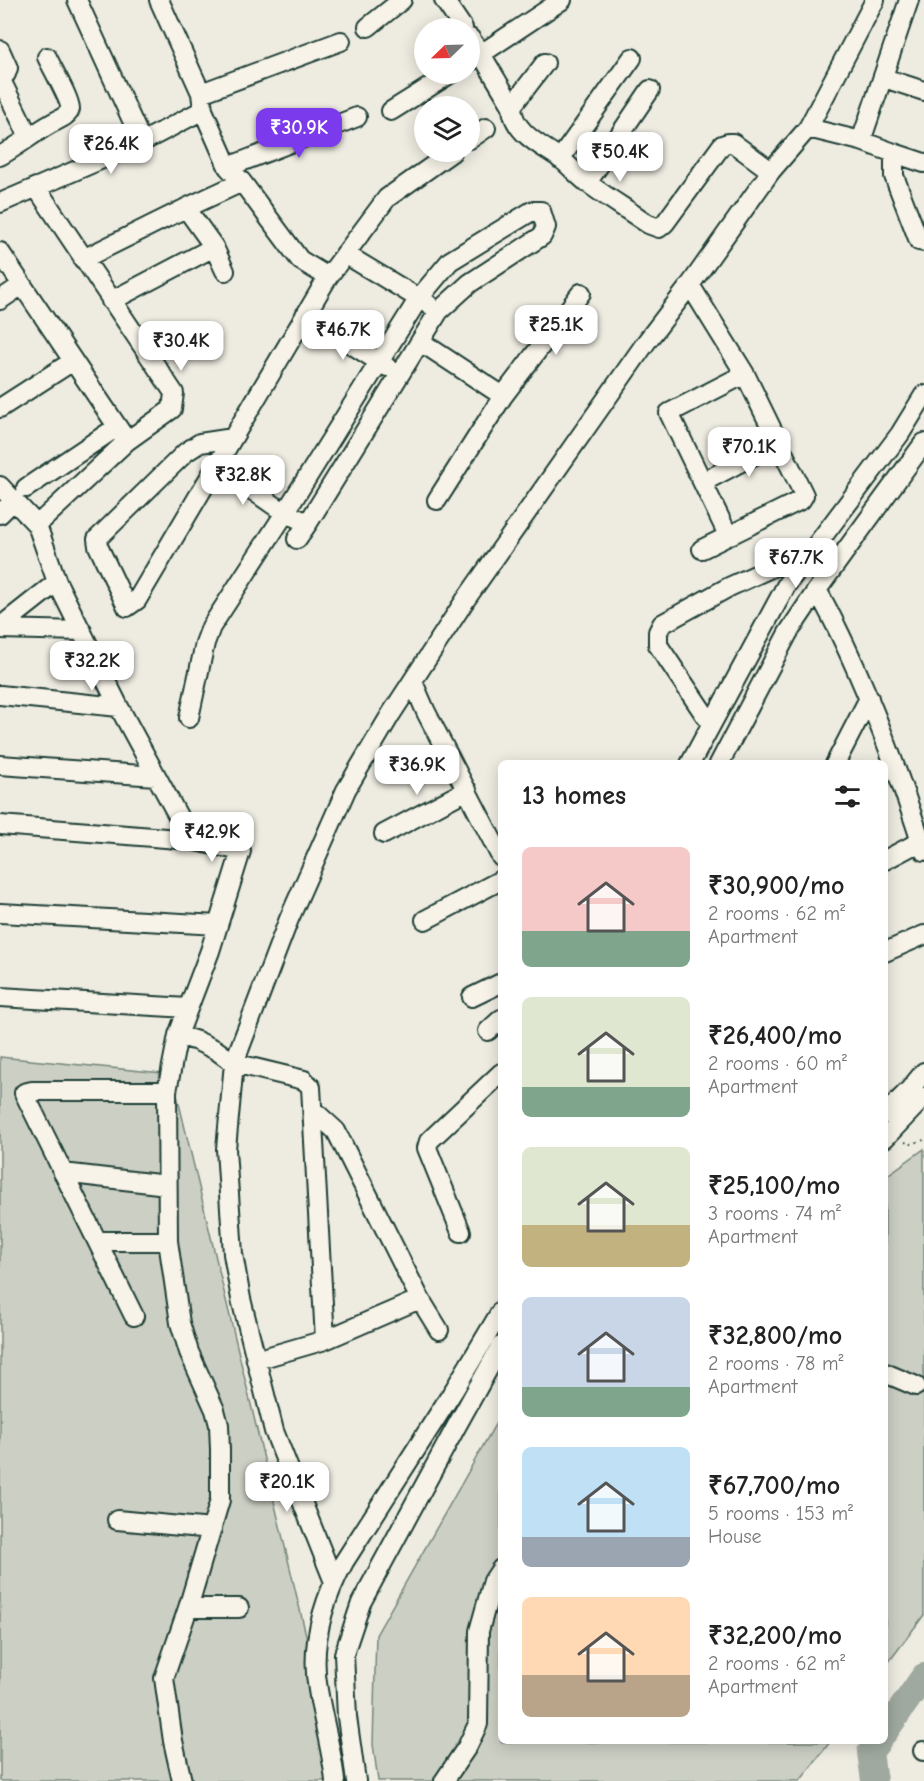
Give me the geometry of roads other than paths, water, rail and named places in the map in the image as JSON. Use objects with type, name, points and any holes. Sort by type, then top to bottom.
[{"type":"street","points":[[77,0],[142,142]]},
{"type":"street","points":[[159,0],[228,167],[242,182],[300,260],[328,277]]},
{"type":"street","points":[[368,27],[402,0]]},
{"type":"street","points":[[444,0],[456,18]]},
{"type":"street","points":[[480,55],[562,0]]},
{"type":"street","points":[[333,1582],[274,1431],[241,1299],[232,1242],[226,1149],[234,1063],[289,920],[346,790],[391,714],[466,599],[647,341],[771,171],[808,128],[875,0]]},
{"type":"street","points":[[861,141],[909,0]]},
{"type":"street","points":[[0,203],[142,142],[202,101],[341,41]]},
{"type":"street","points":[[0,50],[8,68],[6,74],[0,78],[29,137]]},
{"type":"street","points":[[0,156],[67,115],[70,109],[47,57]]},
{"type":"street","points":[[560,159],[632,58]]},
{"type":"street","points":[[545,63],[512,106],[512,112],[520,126],[537,145],[560,159],[587,183],[648,224],[659,228],[665,223],[722,145],[733,143],[771,171]]},
{"type":"street","points":[[480,64],[512,106]]},
{"type":"street","points":[[884,78],[924,91]]},
{"type":"street","points":[[391,111],[434,84]]},
{"type":"street","points":[[587,183],[650,90]]},
{"type":"street","points":[[228,167],[357,117]]},
{"type":"street","points":[[480,132],[486,128]]},
{"type":"street","points":[[808,128],[861,141],[924,163]]},
{"type":"street","points":[[894,153],[894,176],[922,237]]},
{"type":"street","points":[[233,438],[200,443],[186,452],[97,539],[98,546],[127,607],[137,600],[216,465],[233,438],[328,277],[387,198],[438,162]]},
{"type":"street","points":[[83,258],[242,182]]},
{"type":"street","points":[[0,514],[20,494],[122,434],[172,409],[174,393],[36,187]]},
{"type":"street","points":[[186,208],[214,247],[225,271]]},
{"type":"street","points":[[189,718],[205,643],[211,627],[419,298],[450,261],[532,211],[541,211],[546,227],[542,236],[470,283],[439,311],[297,538]]},
{"type":"street","points":[[111,301],[214,247]]},
{"type":"street","points":[[0,252],[122,434]]},
{"type":"street","points":[[345,254],[439,311]]},
{"type":"street","points":[[0,300],[22,285]]},
{"type":"street","points":[[690,285],[745,374],[803,492],[803,498],[702,549]]},
{"type":"street","points":[[437,500],[503,396],[580,293]]},
{"type":"street","points":[[305,315],[400,375]]},
{"type":"street","points":[[421,342],[503,396]]},
{"type":"street","points":[[0,408],[73,361]]},
{"type":"street","points":[[728,535],[666,405],[745,374]]},
{"type":"street","points":[[692,760],[787,584],[900,434],[924,394]]},
{"type":"street","points":[[37,525],[122,434]]},
{"type":"street","points":[[703,482],[779,442]]},
{"type":"street","points":[[721,760],[788,633],[924,443]]},
{"type":"street","points":[[216,465],[285,513],[308,523]]},
{"type":"street","points":[[0,486],[20,494],[37,525],[57,582],[119,707],[191,840]]},
{"type":"street","points":[[711,724],[657,645],[658,632],[662,624],[784,562]]},
{"type":"street","points":[[0,628],[57,582]]},
{"type":"street","points":[[817,590],[832,615],[869,698],[888,760]]},
{"type":"street","points":[[0,628],[82,631]]},
{"type":"street","points":[[413,682],[426,712],[498,851]]},
{"type":"street","points":[[0,695],[119,707]]},
{"type":"street","points":[[836,760],[869,698]]},
{"type":"street","points":[[0,765],[156,776]]},
{"type":"street","points":[[888,859],[922,846],[890,768]]},
{"type":"street","points":[[384,834],[467,790]]},
{"type":"street","points":[[0,825],[191,840],[241,851],[218,925],[178,1035],[167,1091],[168,1241],[183,1337],[215,1410],[219,1425],[220,1500],[188,1608],[164,1678],[172,1741],[182,1781]]},
{"type":"street","points":[[425,920],[498,882]]},
{"type":"street","points":[[0,913],[218,925]]},
{"type":"street","points":[[888,951],[924,934]]},
{"type":"street","points":[[472,997],[498,984]]},
{"type":"street","points":[[0,997],[188,1008]]},
{"type":"street","points":[[178,1035],[216,1050],[234,1063],[304,1080],[311,1087],[325,1340]]},
{"type":"street","points":[[888,1111],[924,1072]]},
{"type":"street","points":[[461,1232],[427,1148],[429,1141],[498,1076]]},
{"type":"street","points":[[134,1316],[24,1093],[32,1091],[167,1091]]},
{"type":"street","points":[[888,1135],[924,1097]]},
{"type":"street","points":[[313,1110],[336,1131],[420,1299],[439,1330]]},
{"type":"street","points":[[63,1173],[167,1185]]},
{"type":"street","points":[[97,1241],[168,1241]]},
{"type":"street","points":[[256,1360],[325,1340],[420,1299]]},
{"type":"street","points":[[335,1781],[317,1689],[315,1660],[317,1638],[333,1582],[496,1327]]},
{"type":"street","points":[[356,1781],[347,1716],[344,1654],[367,1593],[498,1351]]},
{"type":"street","points":[[888,1374],[916,1386]]},
{"type":"street","points":[[117,1520],[212,1529]]},
{"type":"street","points":[[444,1781],[467,1747],[478,1724],[479,1630],[493,1581],[498,1574]]},
{"type":"street","points":[[188,1608],[239,1608]]},
{"type":"waterway","points":[[888,1728],[924,1676]]},
{"type":"waterway","points":[[874,1781],[870,1752],[876,1744]]}]
